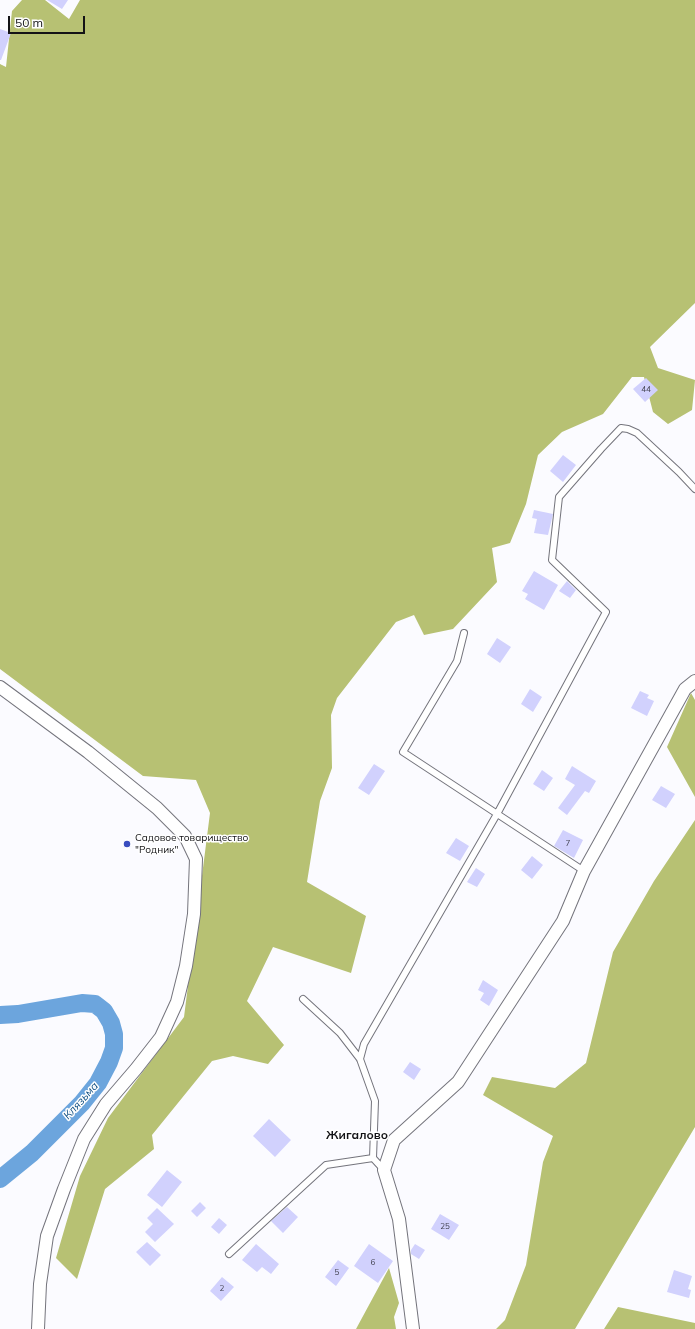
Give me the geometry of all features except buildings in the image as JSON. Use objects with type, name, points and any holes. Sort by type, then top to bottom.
[{"type":"street","points":[[413,1329],[399,1219],[384,1170],[394,1140],[458,1082],[563,921],[584,871],[686,689],[695,681]]},
{"type":"street","points":[[0,687],[88,752],[157,808],[185,836],[196,860],[194,914],[186,966],[177,1002],[161,1037],[106,1104],[84,1139],[64,1189],[48,1236],[40,1284],[38,1329]]},
{"type":"lane","points":[[360,1059],[364,1044],[497,814],[606,612],[552,560],[559,497],[621,428],[637,433],[695,489]]},
{"type":"lane","points":[[464,633],[457,661],[403,752],[584,871]]},
{"type":"lane","points":[[303,999],[340,1033],[360,1059],[375,1101],[373,1158],[384,1170]]},
{"type":"lane","points":[[229,1254],[326,1165],[373,1158]]},
{"type":"green space","points":[[22,0],[45,0],[69,19],[80,0],[695,0],[695,303],[650,347],[658,368],[695,380],[692,410],[668,424],[653,412],[644,377],[632,377],[603,414],[562,432],[538,455],[526,504],[510,543],[492,548],[497,582],[453,629],[424,635],[414,615],[396,622],[337,698],[331,715],[332,768],[320,801],[307,882],[366,916],[351,973],[273,947],[247,1001],[284,1045],[268,1064],[233,1056],[212,1061],[152,1135],[154,1149],[105,1189],[77,1279],[56,1258],[80,1176],[108,1118],[184,1017],[210,813],[196,780],[143,776],[0,669],[0,64],[6,67],[12,11]]},
{"type":"green space","points":[[691,693],[695,700],[695,797],[667,747]]},
{"type":"green space","points":[[695,820],[695,1127],[575,1329],[496,1329],[505,1320],[526,1265],[543,1162],[553,1136],[483,1095],[492,1077],[555,1088],[586,1063],[613,952],[654,881]]},
{"type":"green space","points":[[389,1268],[399,1303],[394,1317],[396,1329],[356,1329]]},
{"type":"green space","points":[[618,1307],[695,1323],[695,1329],[604,1329]]},
{"type":"waterway","name":"Клязьма","points":[[0,1015],[18,1014],[82,1003],[95,1004],[104,1011],[111,1023],[114,1034],[114,1048],[109,1062],[98,1083],[82,1103],[32,1153],[0,1179]]},
{"type":"place","name":"Садовое товарищество \"Родник\"","points":[[127,844]]},
{"type":"district","name":"Жигалово","points":[[357,1135]]}]
